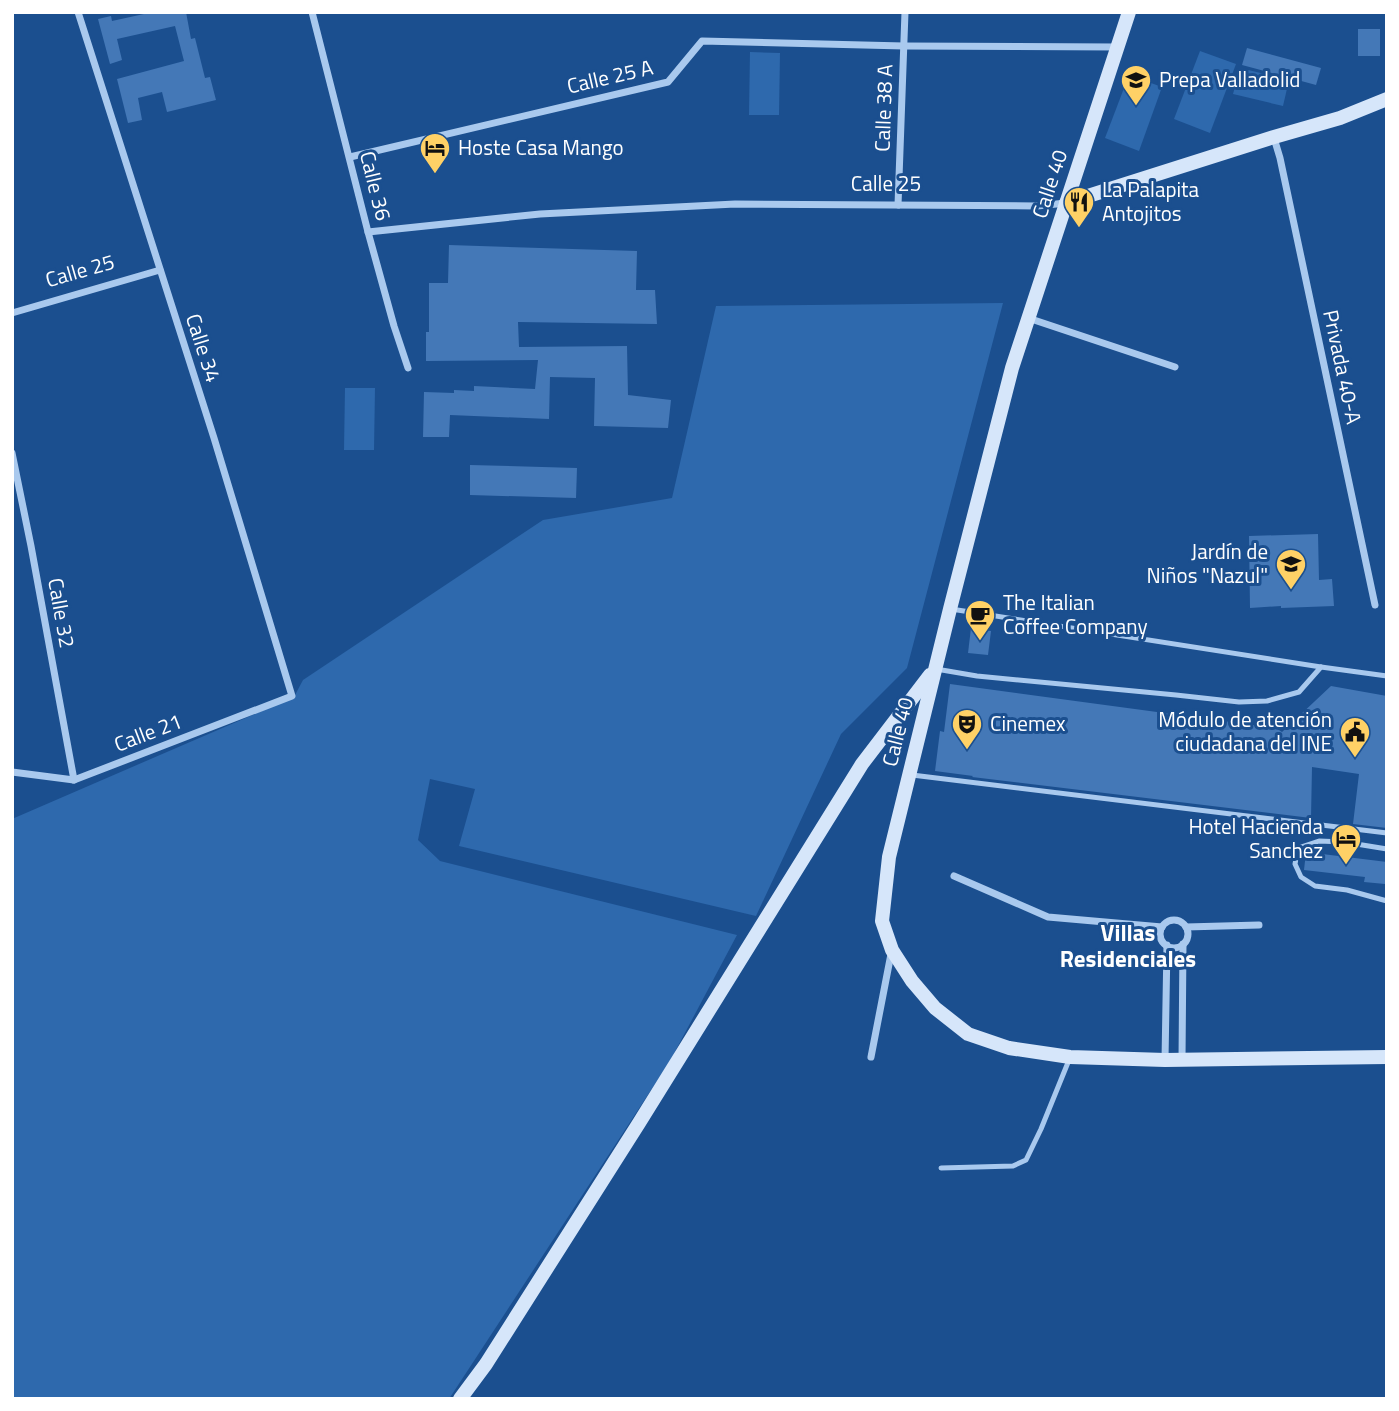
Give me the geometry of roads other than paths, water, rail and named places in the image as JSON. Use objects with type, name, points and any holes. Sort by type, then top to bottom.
[{"type":"main road","name":"Calle 40","points":[[1129,12],[1012,368],[889,857],[882,921],[892,950],[912,981],[935,1008],[968,1034],[1009,1048],[1070,1057],[1165,1060],[1387,1057]]},
{"type":"main road","name":"Calle 25","points":[[1066,203],[1273,136],[1340,118],[1387,99]]},
{"type":"main road","points":[[460,1399],[486,1364],[862,764],[935,669]]},
{"type":"street","name":"Calle 34","points":[[78,12],[214,438],[292,696]]},
{"type":"street","name":"Calle 36","points":[[312,12],[368,232],[408,368]]},
{"type":"street","name":"Calle 38 A","points":[[898,205],[905,12]]},
{"type":"street","name":"Calle 25 A","points":[[350,157],[668,82],[702,41],[1117,47]]},
{"type":"street","name":"Privada 40-A","points":[[1273,136],[1283,172],[1375,606]]},
{"type":"street","name":"Calle 25","points":[[368,232],[540,214],[679,206],[1037,206],[1066,203]]},
{"type":"street","name":"Calle 25","points":[[12,313],[160,270]]},
{"type":"street","points":[[1028,318],[1175,367]]},
{"type":"street","name":"Calle 32","points":[[12,453],[16,492],[74,780]]},
{"type":"street","name":"Calle 21","points":[[12,772],[74,780],[292,696]]},
{"type":"street","points":[[954,876],[1048,917],[1162,927],[1171,920],[1181,922],[1186,927],[1188,936],[1183,944],[1182,1060]]},
{"type":"street","points":[[1186,927],[1259,925]]},
{"type":"street","points":[[1162,927],[1161,938],[1167,945],[1176,947],[1183,944]]},
{"type":"street","points":[[1165,1060],[1167,945]]},
{"type":"street","points":[[871,1057],[892,950]]},
{"type":"lane","points":[[950,609],[1387,676]]},
{"type":"lane","points":[[935,669],[977,676],[1239,702],[1267,701],[1299,692],[1321,667]]},
{"type":"lane","points":[[909,775],[1387,833]]},
{"type":"lane","points":[[1387,849],[1319,841],[1298,848],[1295,864],[1301,877],[1315,886],[1387,901]]},
{"type":"lane","points":[[941,1168],[1013,1166],[1026,1160],[1070,1057]]},
{"type":"place","name":"Prepa Valladolid","points":[[1136,107]]},
{"type":"place","name":"Hoste Casa Mango","points":[[435,175]]},
{"type":"place","name":"La Palapita Antojitos","points":[[1079,229]]},
{"type":"place","name":"Jardín de Niños \"Nazul\"","points":[[1291,591]]},
{"type":"place","name":"The Italian Coffee Company","points":[[980,642]]},
{"type":"place","name":"Cinemex","points":[[967,751]]},
{"type":"place","name":"Módulo de atención ciudadana del INE","points":[[1355,759]]},
{"type":"place","name":"Hotel Hacienda Sanchez","points":[[1346,866]]},
{"type":"district","name":"Villas Residenciales","points":[[1128,946]]}]
